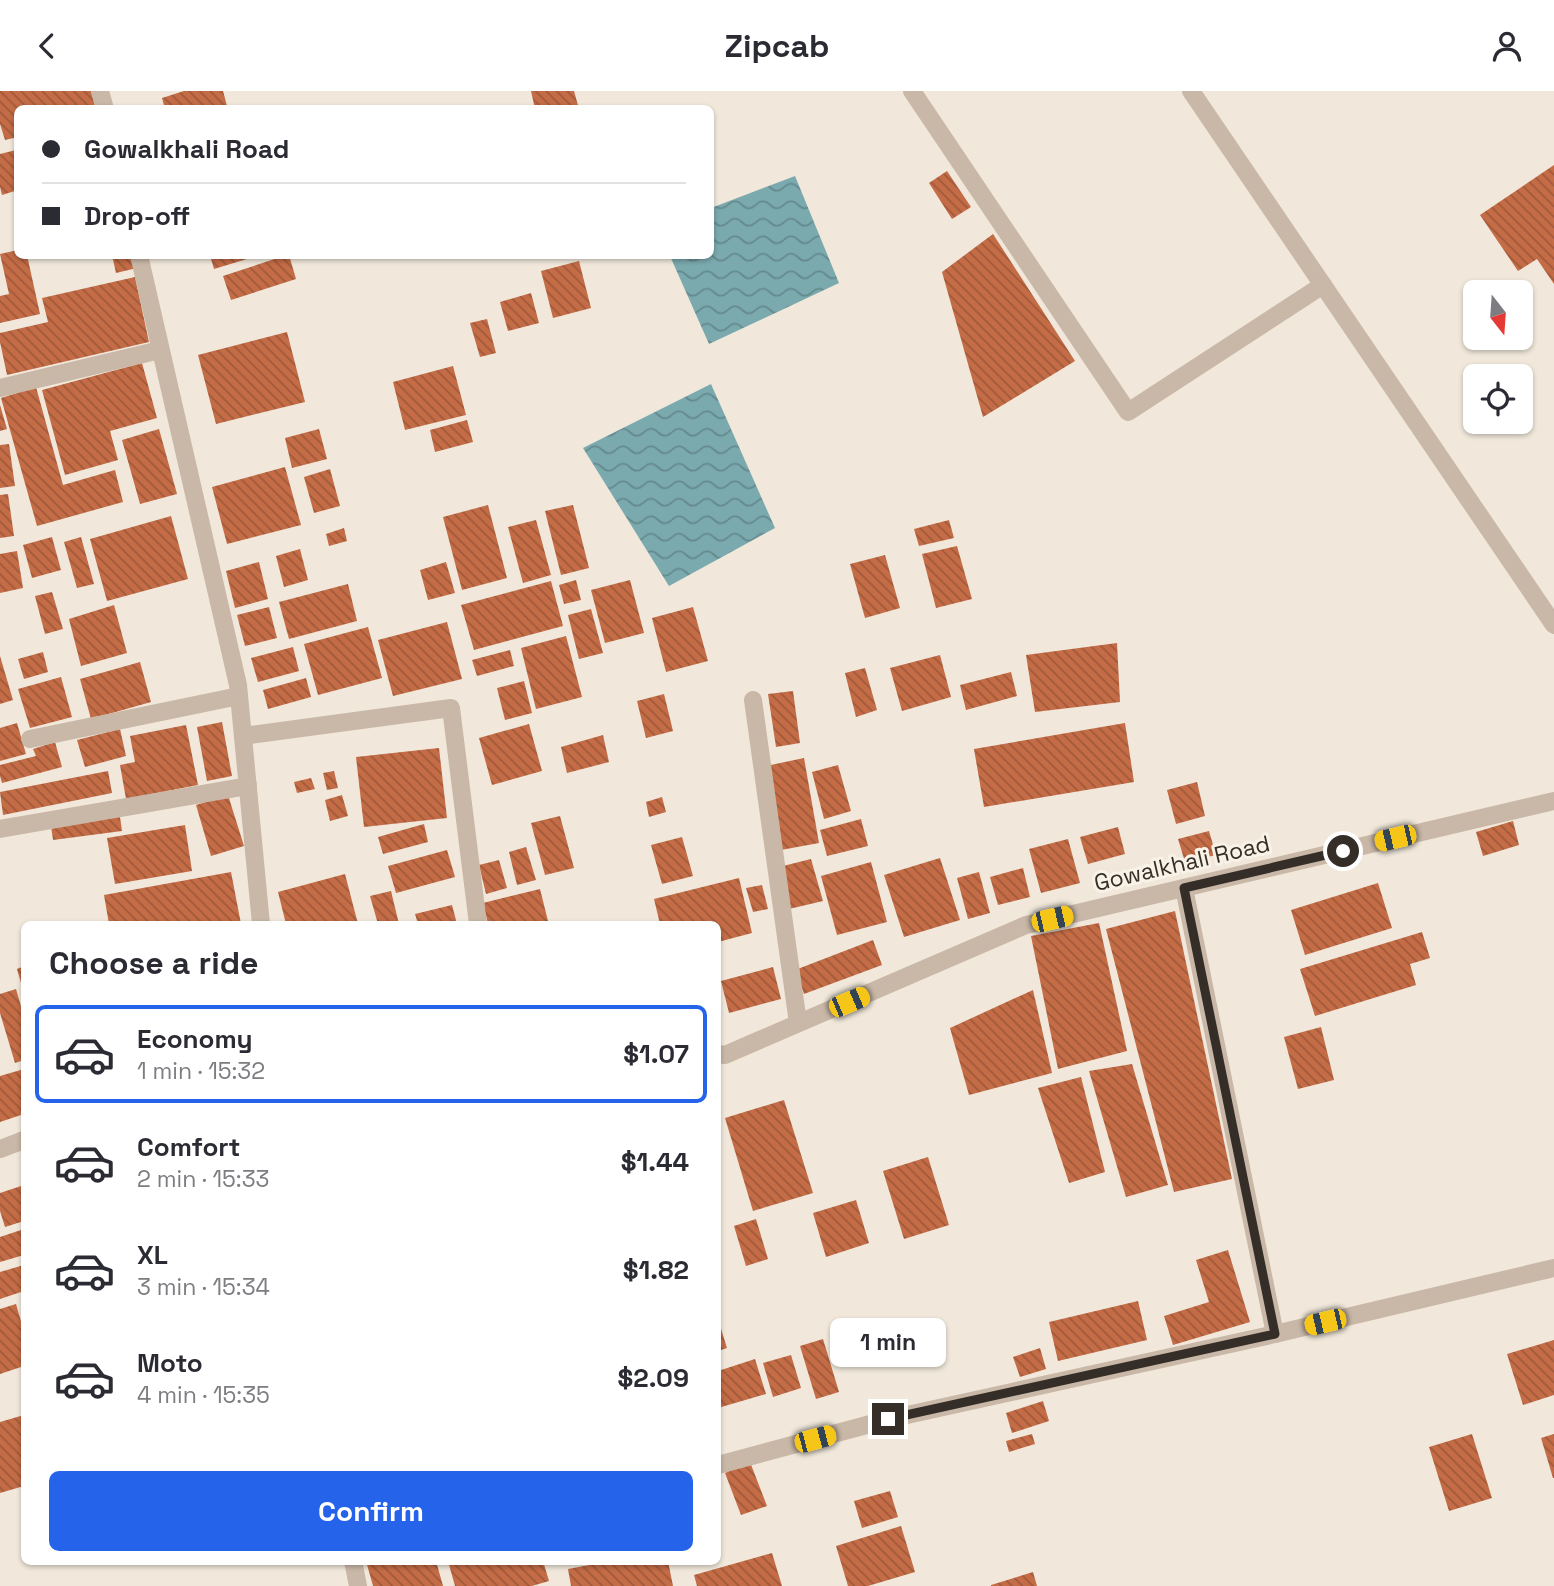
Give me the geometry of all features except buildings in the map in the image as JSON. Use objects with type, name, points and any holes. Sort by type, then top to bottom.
[{"type":"street","points":[[912,91],[1128,412],[1323,285]]},
{"type":"street","points":[[1192,91],[1554,625]]},
{"type":"street","points":[[140,259],[238,685],[261,921]]},
{"type":"street","points":[[0,388],[160,350]]},
{"type":"street","points":[[30,739],[239,696]]},
{"type":"street","points":[[753,700],[798,1023]]},
{"type":"street","points":[[243,736],[451,708],[478,921]]},
{"type":"street","points":[[0,829],[248,786]]},
{"type":"street","name":"Gowalkhali Road","points":[[721,1054],[1026,925],[1554,801]]},
{"type":"street","points":[[1184,888],[1275,1334]]},
{"type":"street","points":[[0,1149],[21,1141]]},
{"type":"street","points":[[721,1464],[888,1419],[1275,1334],[1554,1268]]},
{"type":"street","points":[[354,1565],[358,1586]]},
{"type":"water","points":[[795,176],[839,283],[709,344],[671,259],[714,259],[714,207]]},
{"type":"water","points":[[711,384],[775,528],[669,586],[583,448]]},
{"type":"route","points":[[888,1419],[1275,1334],[1184,888],[1343,851]]}]
